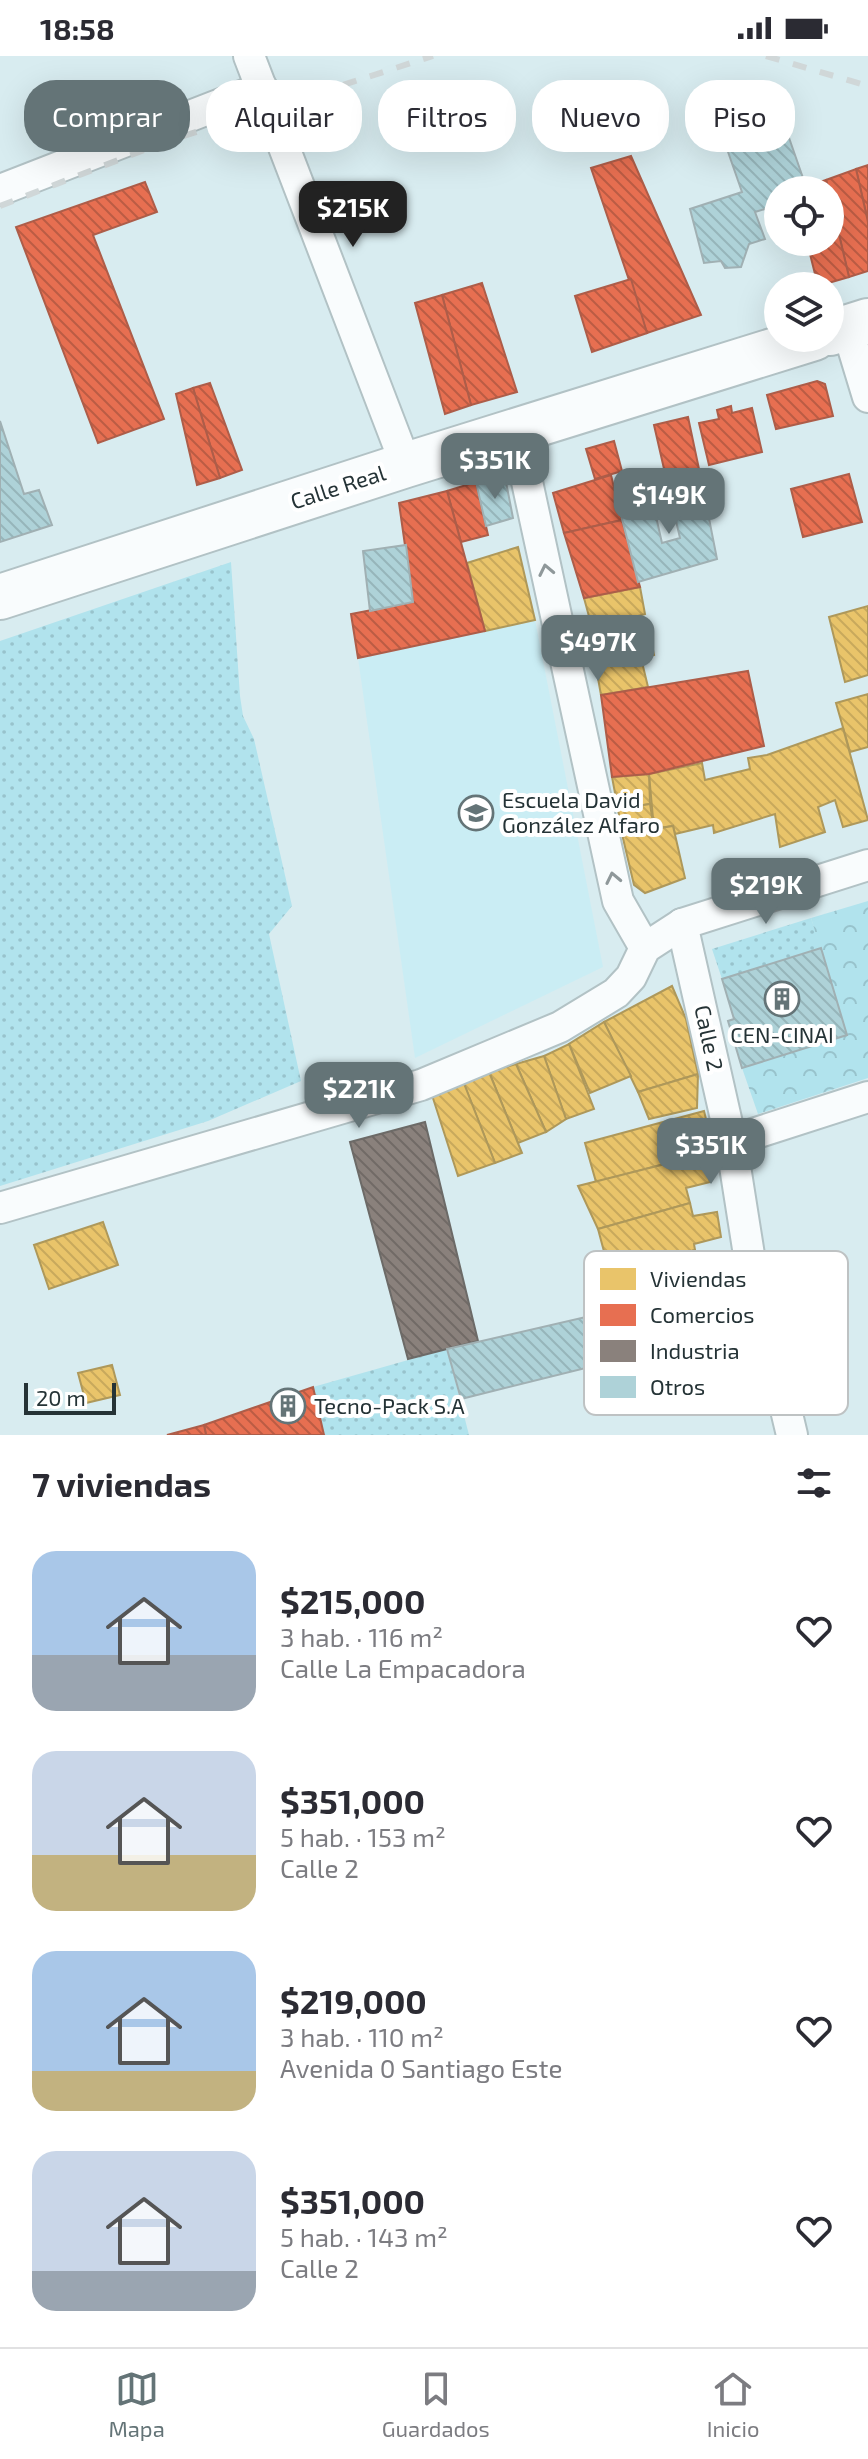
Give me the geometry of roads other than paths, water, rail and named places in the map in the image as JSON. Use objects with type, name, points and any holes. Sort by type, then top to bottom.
[{"type":"main road","name":"Calle Real","points":[[0,597],[406,465],[769,352]]},
{"type":"street","points":[[249,56],[259,80]]},
{"type":"street","points":[[0,190],[206,110]]},
{"type":"street","points":[[286,152],[406,465]]},
{"type":"street","points":[[844,340],[868,397]]},
{"type":"street","points":[[516,431],[618,901],[645,948]]},
{"type":"street","points":[[0,1208],[421,1085],[560,1027],[616,993],[631,977],[645,948],[682,924],[868,865]]},
{"type":"street","name":"Calle 2","points":[[682,924],[731,1141],[748,1251]]},
{"type":"street","points":[[731,1141],[868,1097]]},
{"type":"street","name":"Calle 2","points":[[787,1415],[792,1435]]},
{"type":"railway","points":[[0,206],[162,143],[433,56]]},
{"type":"railway","points":[[766,56],[868,86]]},
{"type":"place","name":"Escuela David González Alfaro","points":[[476,813]]},
{"type":"place","name":"CEN-CINAI","points":[[782,999]]},
{"type":"place","name":"Tecno-Pack S.A","points":[[288,1406]]}]
